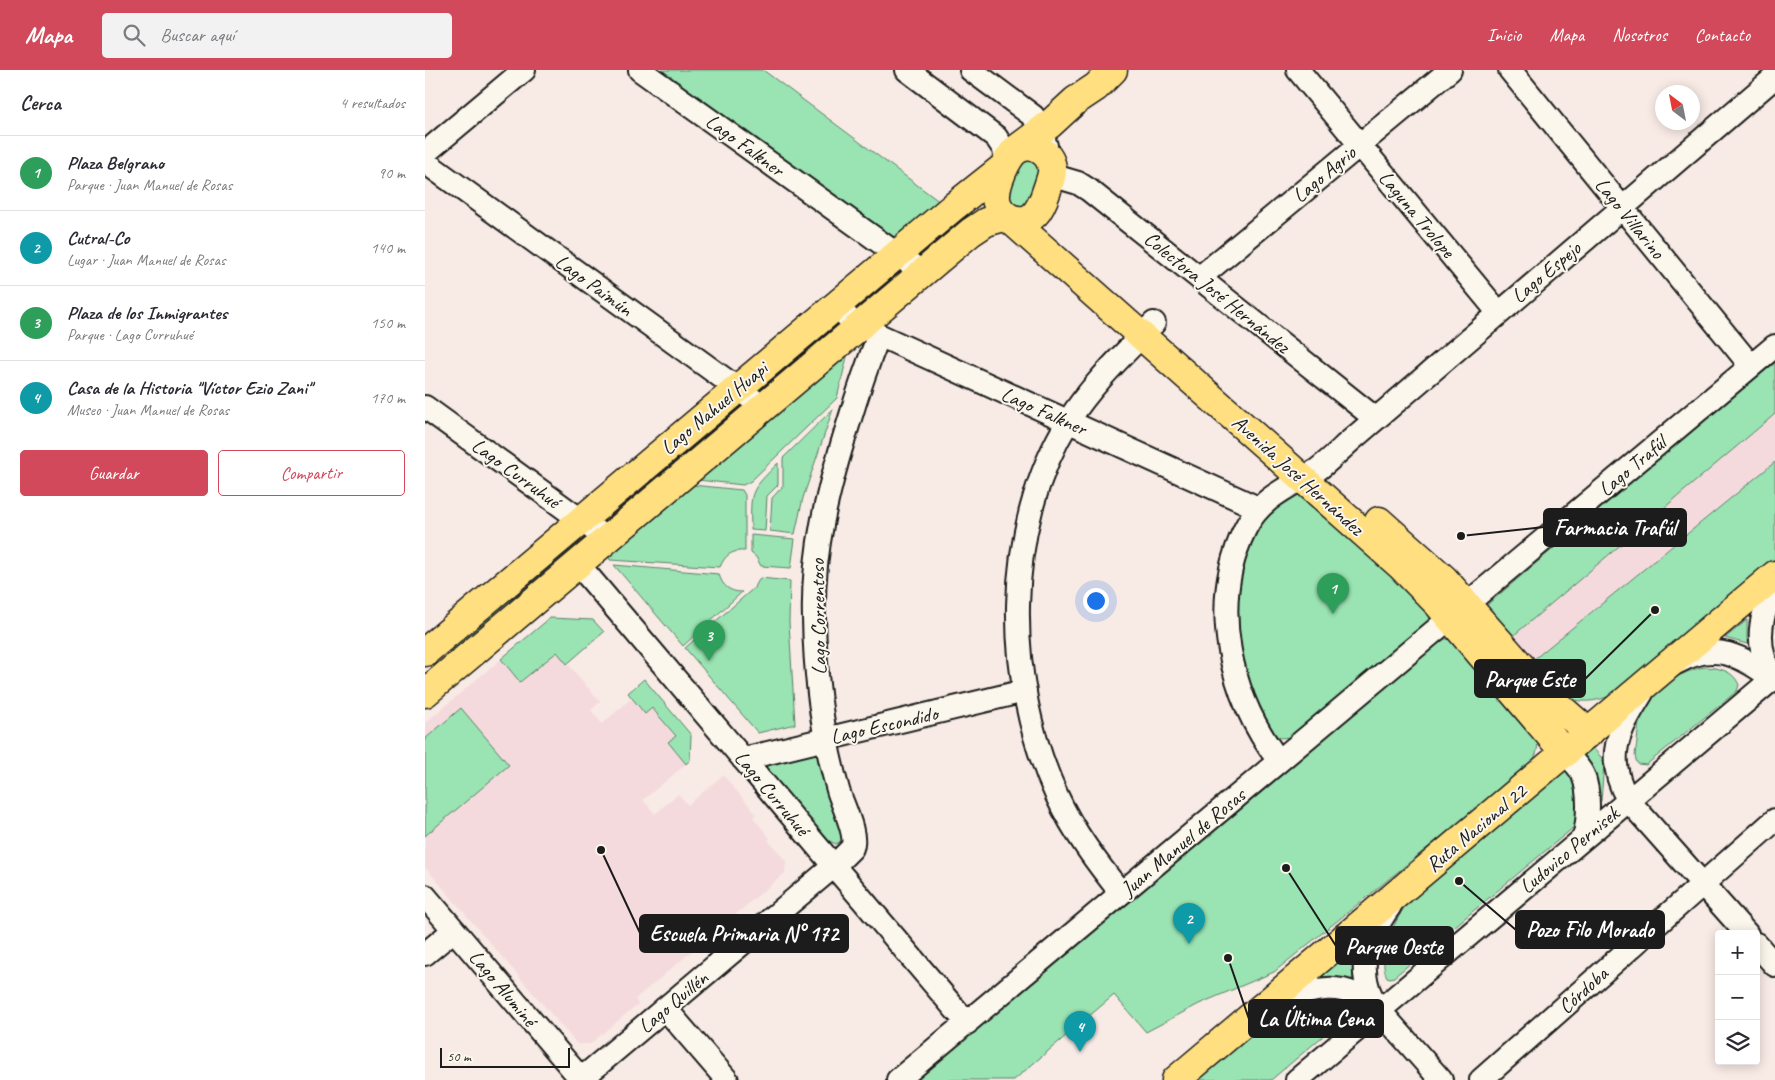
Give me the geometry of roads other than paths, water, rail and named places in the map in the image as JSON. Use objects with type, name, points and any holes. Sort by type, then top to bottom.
[{"type":"main road","name":"Lago Nahuel Huapi","points":[[425,652],[952,208],[1075,101],[1105,78]]},
{"type":"main road","points":[[1008,217],[1019,220],[1028,218],[1036,213],[1042,205],[1051,167],[1061,138],[1085,108],[1105,78]]},
{"type":"main road","points":[[1008,160],[1028,146],[1044,153],[1051,167]]},
{"type":"main road","name":"Avenida José Hernández","points":[[1008,160],[996,191],[998,207],[1148,330],[1310,473],[1432,568],[1458,611],[1565,753]]},
{"type":"main road","name":"Avenida José Hernández","points":[[1042,205],[1047,225],[1053,234],[1148,330]]},
{"type":"main road","name":"Lago Nahuel Huapi","points":[[425,693],[763,408],[869,331],[923,273],[976,228],[987,222],[1008,217]]},
{"type":"main road","name":"Ruta Nacional 22","points":[[1176,1080],[1775,576]]},
{"type":"main road","name":"Avenida José Hernández","points":[[1458,611],[1548,697],[1589,733]]},
{"type":"street","points":[[425,153],[524,70]]},
{"type":"street","name":"Lago Falkner","points":[[640,70],[923,273]]},
{"type":"street","points":[[907,70],[996,137],[1004,149],[1008,160]]},
{"type":"street","points":[[971,70],[1029,113],[1038,123],[1051,167]]},
{"type":"street","name":"Laguna Trolope","points":[[1298,70],[1499,312]]},
{"type":"street","name":"Lago Agrio","points":[[1199,278],[1450,70]]},
{"type":"street","name":"Lago Villarino","points":[[1510,70],[1751,366]]},
{"type":"street","name":"Lago Espejo","points":[[1279,761],[1260,734],[1246,707],[1236,678],[1227,627],[1228,588],[1232,563],[1245,529],[1258,508],[1275,494],[1310,473],[1376,419],[1775,77]]},
{"type":"street","name":"Lago Paimún","points":[[425,162],[763,408]]},
{"type":"street","name":"Colectora José Hernández","points":[[1051,167],[1089,190],[1376,419]]},
{"type":"street","name":"Lago Falkner","points":[[837,305],[851,320],[869,331],[1258,508]]},
{"type":"street","points":[[1121,893],[1080,838],[1057,797],[1041,754],[1025,691],[1018,631],[1019,590],[1024,545],[1035,498],[1050,457],[1069,421],[1097,383],[1148,330]]},
{"type":"street","name":"Lago Correntoso","points":[[834,866],[851,852],[854,841],[835,782],[826,739],[819,691],[813,593],[817,545],[827,496],[869,359],[869,331]]},
{"type":"street","name":"Lago Trafúl","points":[[1458,611],[1775,346]]},
{"type":"street","name":"Lago Curruhué","points":[[425,407],[607,539]]},
{"type":"street","name":"Lago Curruhué","points":[[578,564],[967,1023]]},
{"type":"street","points":[[1774,679],[1764,659],[1760,637],[1764,612],[1775,590]]},
{"type":"street","name":"Juan Manuel de Rosas","points":[[898,1080],[1458,611]]},
{"type":"street","points":[[425,652],[452,670]]},
{"type":"street","points":[[1743,930],[1628,800],[1621,788],[1616,766],[1617,742],[1622,726],[1654,678],[1695,654],[1715,652],[1729,654],[1743,659],[1774,679]]},
{"type":"street","name":"Ludovico Pernisek","points":[[1297,1080],[1774,679]]},
{"type":"street","name":"Lago Escondido","points":[[743,759],[1025,691]]},
{"type":"street","points":[[1589,733],[1605,748],[1616,766]]},
{"type":"street","points":[[1565,753],[1579,768],[1584,781],[1588,817],[1584,837]]},
{"type":"street","name":"Córdoba","points":[[1481,1080],[1775,820]]},
{"type":"street","name":"Lago Quillén","points":[[581,1080],[834,866]]},
{"type":"street","points":[[1379,1010],[1369,994],[1366,982],[1365,963],[1367,949],[1377,925],[1401,891]]},
{"type":"street","name":"Lago Aluminé","points":[[425,896],[581,1080]]},
{"type":"street","points":[[425,954],[454,930]]},
{"type":"street","points":[[1760,949],[1775,966]]},
{"type":"street","points":[[1252,1016],[1295,995],[1314,990],[1341,990],[1358,995],[1369,1001],[1379,1010],[1441,1080]]},
{"type":"street","points":[[665,1008],[727,1080]]},
{"type":"place","name":"Farmacia Trafúl","points":[[1461,536]]},
{"type":"place","name":"Parque Este","points":[[1655,610]]},
{"type":"place","name":"Plaza Belgrano","points":[[1333,614]]},
{"type":"place","name":"Plaza de los Inmigrantes","points":[[709,661]]},
{"type":"place","name":"Escuela Primaria N° 172","points":[[601,850]]},
{"type":"place","name":"Parque Oeste","points":[[1286,868]]},
{"type":"place","name":"Pozo Filo Morado","points":[[1459,881]]},
{"type":"place","name":"Cutral-Co","points":[[1189,944]]},
{"type":"place","name":"La Última Cena","points":[[1228,958]]},
{"type":"place","name":"Casa de la Historia \"Víctor Ezio Zani\"","points":[[1080,1052]]}]
